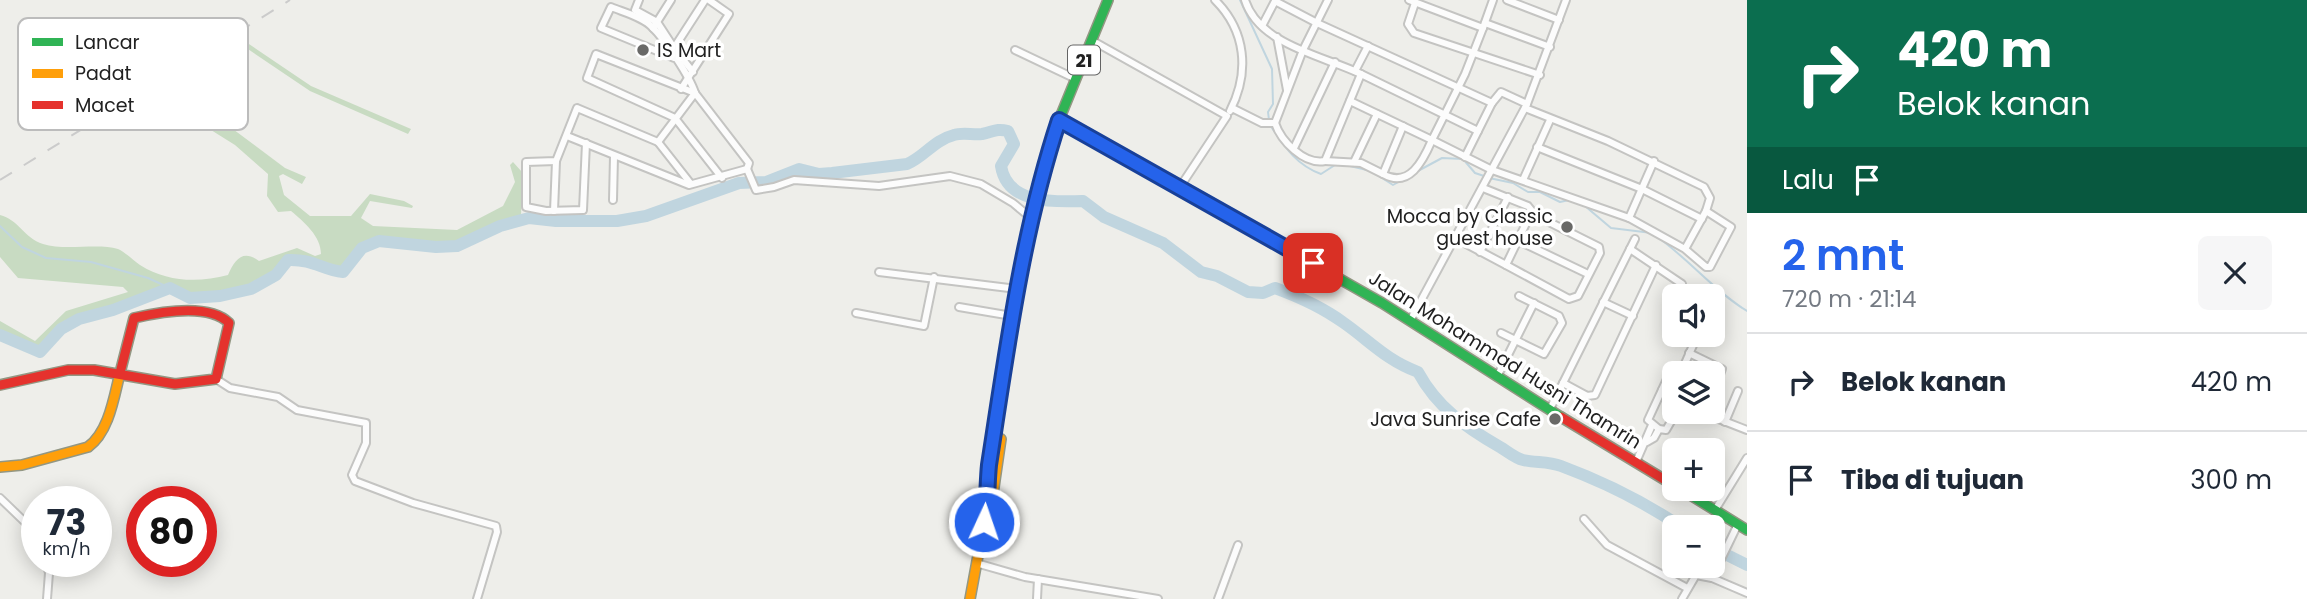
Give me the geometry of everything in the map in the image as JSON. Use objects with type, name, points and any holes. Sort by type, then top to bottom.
[{"type":"main road","name":"21","points":[[988,502],[986,495],[989,465],[1012,316],[1040,185],[1059,120],[1108,0]]},
{"type":"main road","name":"Jalan Mohammad Husni Thamrin","points":[[1059,120],[1336,275],[1662,478]]},
{"type":"main road","name":"21","points":[[970,599],[988,502],[993,494],[1029,254],[1027,244]]},
{"type":"main road","points":[[0,385],[68,370],[121,374],[175,384],[216,379],[228,334],[227,318],[169,310],[134,318],[121,374],[107,416],[93,444],[22,465],[0,467]]},
{"type":"main road","name":"Jalan Mohammad Husni Thamrin","points":[[1700,501],[1747,530]]},
{"type":"street","points":[[639,0],[635,10],[655,25],[693,72]]},
{"type":"street","points":[[655,25],[671,0]]},
{"type":"street","points":[[674,48],[707,0],[729,14],[681,89]]},
{"type":"street","points":[[1181,187],[1232,108],[1241,65],[1242,45],[1237,27],[1215,0]]},
{"type":"street","points":[[1245,0],[1262,26],[1277,37],[1478,131]]},
{"type":"street","points":[[1262,26],[1275,0],[1318,23],[1492,103]]},
{"type":"street","points":[[1270,123],[1328,0]]},
{"type":"street","points":[[1232,108],[1270,123],[1285,140],[1311,160],[1354,162],[1398,179],[1410,175],[1422,160],[1458,87],[1474,52],[1492,0]]},
{"type":"street","points":[[1507,0],[1559,20]]},
{"type":"street","points":[[1410,321],[1526,106],[1540,75],[1566,0]]},
{"type":"street","points":[[1540,75],[1410,31],[1412,1],[1550,47]]},
{"type":"street","points":[[674,58],[601,28],[611,7],[655,25],[695,93],[749,163],[749,172],[756,190],[794,180],[878,186],[950,176],[981,184],[1033,215]]},
{"type":"street","points":[[1277,37],[1287,90]]},
{"type":"street","points":[[1093,40],[1227,116]]},
{"type":"street","points":[[1325,161],[1350,101],[1368,46]]},
{"type":"street","points":[[1015,50],[1076,79]]},
{"type":"street","points":[[695,93],[596,54],[587,78],[676,118],[722,178]]},
{"type":"street","points":[[1294,148],[1335,62]]},
{"type":"street","points":[[1465,156],[1492,103],[1501,92],[1550,120],[1654,161],[1707,189],[1710,198],[1706,211],[1685,249]]},
{"type":"street","points":[[658,142],[695,93]]},
{"type":"street","points":[[1350,101],[1492,171],[1629,218],[1685,249],[1708,268],[1729,234],[1729,225],[1706,211]]},
{"type":"street","points":[[554,211],[556,161],[577,108],[658,142],[691,184]]},
{"type":"street","points":[[1354,162],[1377,114]]},
{"type":"street","points":[[1523,180],[1550,120]]},
{"type":"street","points":[[1382,174],[1403,126]]},
{"type":"street","points":[[567,136],[691,184],[749,172]]},
{"type":"street","points":[[556,161],[526,162],[525,207],[554,211],[583,210],[586,143]]},
{"type":"street","points":[[1537,147],[1642,190],[1702,219]]},
{"type":"street","points":[[613,200],[614,156]]},
{"type":"street","points":[[1629,218],[1654,161]]},
{"type":"street","points":[[1455,238],[1572,300],[1578,296],[1600,253],[1599,247],[1533,215],[1528,206],[1483,186]]},
{"type":"street","points":[[1480,252],[1508,197]]},
{"type":"street","points":[[1506,265],[1533,215]]},
{"type":"street","points":[[1550,409],[1635,239]]},
{"type":"street","points":[[1519,241],[1588,274]]},
{"type":"street","points":[[1630,249],[1682,284]]},
{"type":"street","points":[[1563,383],[1587,396],[1595,395],[1656,265]]},
{"type":"street","points":[[879,271],[1017,289]]},
{"type":"street","points":[[856,313],[925,326],[934,277]]},
{"type":"street","points":[[1501,333],[1542,354],[1548,351],[1562,319],[1519,296]]},
{"type":"street","points":[[1603,302],[1633,316]]},
{"type":"street","points":[[1497,377],[1534,303]]},
{"type":"street","points":[[959,307],[1012,316]]},
{"type":"street","points":[[1685,361],[1692,347]]},
{"type":"street","points":[[1689,353],[1706,361]]},
{"type":"street","points":[[216,379],[230,388],[278,397],[298,410],[366,423],[366,443],[352,474],[355,481],[413,503],[496,526],[497,532],[477,599]]},
{"type":"street","points":[[1662,390],[1648,418],[1656,427],[1667,429],[1670,424]]},
{"type":"street","points":[[1738,391],[1725,422],[1747,430]]},
{"type":"street","points":[[1636,462],[1647,442],[1653,440],[1656,427]]},
{"type":"street","points":[[1715,510],[1747,458]]},
{"type":"street","points":[[0,498],[21,518]]},
{"type":"street","points":[[1584,519],[1607,545],[1686,588]]},
{"type":"street","points":[[1725,549],[1738,524]]},
{"type":"street","points":[[1218,599],[1238,545]]},
{"type":"street","points":[[976,564],[1025,577],[1158,599]]},
{"type":"street","points":[[47,599],[49,577]]},
{"type":"street","points":[[1682,599],[1694,578]]},
{"type":"street","points":[[1712,578],[1744,595]]},
{"type":"street","points":[[1037,599],[1038,579]]},
{"type":"street","points":[[1107,591],[1108,599]]},
{"type":"green space","points":[[248,43],[311,86],[411,129],[408,134],[310,91],[248,49]]},
{"type":"green space","points":[[211,130],[234,130],[285,168],[306,177],[302,184],[283,174],[279,176],[284,195],[310,216],[351,216],[370,194],[404,201],[413,206],[412,208],[370,201],[361,218],[373,226],[457,230],[503,206],[515,182],[510,165],[513,162],[522,172],[521,219],[457,246],[436,247],[379,241],[362,248],[343,272],[304,261],[288,260],[276,275],[251,289],[220,296],[190,298],[169,288],[113,310],[79,319],[61,329],[40,352],[0,335],[0,321],[35,341],[66,311],[128,292],[123,287],[18,278],[0,257],[0,215],[12,220],[31,238],[43,244],[118,249],[150,271],[172,278],[194,280],[228,275],[237,260],[244,256],[259,261],[297,248],[315,256],[321,254],[315,235],[306,225],[291,211],[278,212],[267,196],[268,174],[235,145]]},
{"type":"waterway","points":[[1240,0],[1272,69],[1273,104],[1268,112],[1269,120]]},
{"type":"waterway","points":[[1270,125],[1286,148],[1305,166],[1321,174],[1335,165]]},
{"type":"waterway","points":[[0,335],[40,352],[61,329],[79,319],[113,310],[170,288],[190,298],[220,296],[251,289],[276,275],[288,260],[305,261],[343,272],[362,248],[379,241],[436,247],[457,246],[500,226],[529,218],[617,221],[646,216],[739,183],[766,182],[799,169],[819,174],[907,164],[947,137],[1004,130],[1008,131],[1014,144],[1001,166],[1012,188],[1022,194],[1045,200],[1083,201],[1104,217],[1163,243],[1201,272],[1217,276],[1248,292],[1263,293],[1275,288],[1311,303],[1336,317],[1388,356],[1418,372],[1434,396],[1453,415],[1514,456],[1523,460],[1556,464],[1638,500],[1662,515]]},
{"type":"waterway","points":[[1416,172],[1442,158],[1463,159],[1475,173],[1484,176]]},
{"type":"waterway","points":[[1350,166],[1371,171],[1393,185],[1402,180]]},
{"type":"waterway","points":[[1489,178],[1513,183],[1528,192],[1540,192],[1560,202],[1569,200]]},
{"type":"waterway","points":[[1585,206],[1611,228],[1652,233]]},
{"type":"waterway","points":[[0,226],[22,247],[46,258],[91,262],[148,278],[170,288]]},
{"type":"waterway","points":[[1656,236],[1723,294],[1747,311]]},
{"type":"waterway","points":[[1725,554],[1747,565]]},
{"type":"railway","points":[[248,26],[290,0]]},
{"type":"railway","points":[[0,180],[81,130]]},
{"type":"traffic: fast","points":[[1027,239],[1059,120],[1108,0]]},
{"type":"traffic: fast","points":[[1245,225],[1382,303],[1561,417]]},
{"type":"traffic: fast","points":[[1700,501],[1747,530]]},
{"type":"traffic: slow","points":[[0,467],[22,465],[88,447],[106,423],[120,373]]},
{"type":"traffic: slow","points":[[970,599],[988,501],[993,494],[1001,439]]},
{"type":"traffic: jam","points":[[1059,120],[1245,225]]},
{"type":"traffic: jam","points":[[988,501],[986,495],[989,465],[1027,239]]},
{"type":"traffic: jam","points":[[0,385],[68,370],[94,370],[175,384],[216,379],[229,323],[220,317],[197,311],[157,313],[134,318],[120,373]]},
{"type":"traffic: jam","points":[[1561,417],[1662,478]]},
{"type":"place","name":"IS Mart","points":[[643,50]]},
{"type":"place","name":"Mocca by Classic guest house","points":[[1567,227]]},
{"type":"place","name":"Java Sunrise Cafe","points":[[1555,419]]},
{"type":"route","points":[[984,522],[988,502],[986,495],[989,465],[1020,267],[1059,120],[1313,263]]}]
